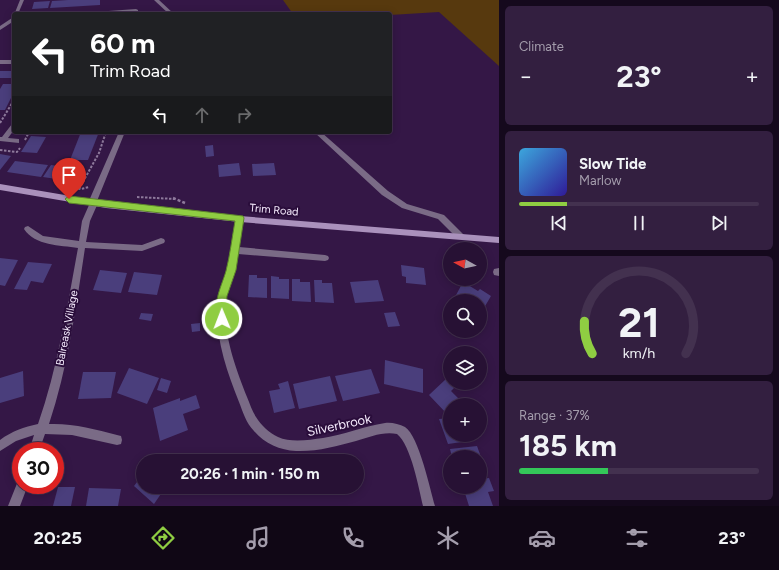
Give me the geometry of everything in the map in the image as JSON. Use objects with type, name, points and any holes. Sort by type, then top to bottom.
[{"type":"main road","name":"Trim Road","points":[[0,187],[93,203],[240,218],[499,240]]},
{"type":"street","points":[[17,12],[22,0]]},
{"type":"street","points":[[156,0],[170,12]]},
{"type":"street","points":[[0,28],[12,20]]},
{"type":"street","points":[[0,62],[12,62]]},
{"type":"street","points":[[2,140],[12,128]]},
{"type":"street","name":"Balreask Village","points":[[37,442],[50,405],[66,339],[86,221],[121,134]]},
{"type":"street","points":[[319,134],[385,193],[405,206],[441,217],[460,237]]},
{"type":"street","points":[[2,140],[17,142]]},
{"type":"street","name":"Silverbrook","points":[[240,218],[231,270],[222,296],[221,308],[225,342],[238,388],[250,418],[260,430],[274,440],[285,445],[313,445],[385,428],[396,428],[404,433],[412,448],[429,506]]},
{"type":"street","points":[[28,229],[43,240],[82,245],[142,248],[161,241]]},
{"type":"street","points":[[235,250],[325,258]]},
{"type":"street","points":[[0,446],[21,432],[42,429],[84,432],[118,440]]},
{"type":"street","points":[[14,506],[19,494]]},
{"type":"path","points":[[0,123],[12,103]]},
{"type":"path","points":[[79,189],[99,153],[105,134]]},
{"type":"path","points":[[68,187],[79,189],[92,186]]},
{"type":"shaded area","points":[[283,0],[499,0],[499,66],[439,12],[392,15],[392,12],[292,12]]},
{"type":"building","points":[[100,0],[100,5],[50,8],[52,1]]},
{"type":"building","points":[[50,1],[48,8],[32,9],[34,2]]},
{"type":"building","points":[[0,71],[12,71],[12,78],[0,78]]},
{"type":"building","points":[[3,84],[12,84],[12,96],[5,110],[0,110],[0,89]]},
{"type":"building","points":[[80,134],[98,134],[88,160],[70,160]]},
{"type":"building","points":[[31,136],[46,137],[37,153],[21,152]]},
{"type":"building","points":[[213,145],[214,156],[206,157],[205,146]]},
{"type":"building","points":[[0,154],[11,156],[0,170]]},
{"type":"building","points":[[15,161],[48,165],[41,177],[7,172]]},
{"type":"building","points":[[239,163],[241,175],[219,177],[218,165]]},
{"type":"building","points":[[274,163],[276,175],[253,176],[252,164]]},
{"type":"building","points":[[51,165],[83,169],[76,182],[43,177]]},
{"type":"building","points":[[0,258],[18,260],[5,286],[0,285]]},
{"type":"building","points":[[28,262],[52,264],[43,283],[31,281],[27,290],[14,289]]},
{"type":"building","points":[[401,265],[424,268],[426,285],[406,283],[406,277],[402,276]]},
{"type":"building","points":[[100,270],[127,273],[121,293],[93,290]]},
{"type":"building","points":[[134,272],[162,275],[157,295],[128,292]]},
{"type":"building","points":[[249,275],[257,275],[257,278],[267,278],[267,298],[248,297]]},
{"type":"building","points":[[271,276],[279,277],[279,279],[289,279],[289,299],[271,298]]},
{"type":"building","points":[[292,279],[300,279],[300,282],[310,282],[311,302],[292,301]]},
{"type":"building","points":[[314,280],[322,280],[322,283],[332,283],[334,303],[315,302]]},
{"type":"building","points":[[378,280],[384,301],[355,303],[350,282]]},
{"type":"building","points":[[461,286],[470,286],[478,291],[480,289],[491,296],[487,303],[487,294],[457,294]]},
{"type":"building","points":[[395,312],[400,326],[388,327],[384,313]]},
{"type":"building","points":[[141,313],[153,314],[151,321],[139,319]]},
{"type":"building","points":[[200,323],[200,331],[192,332],[191,324]]},
{"type":"building","points":[[385,360],[423,369],[423,393],[384,384]]},
{"type":"building","points":[[129,368],[159,378],[147,404],[117,393]]},
{"type":"building","points":[[371,369],[380,393],[343,401],[335,376]]},
{"type":"building","points":[[23,371],[24,396],[0,403],[0,378]]},
{"type":"building","points":[[83,372],[116,372],[111,398],[78,399]]},
{"type":"building","points":[[330,376],[337,401],[299,409],[293,384]]},
{"type":"building","points":[[161,378],[171,381],[167,393],[157,390]]},
{"type":"building","points":[[288,381],[295,408],[274,413],[269,391],[280,389],[278,384]]},
{"type":"building","points":[[443,382],[443,390],[452,390],[451,391],[458,398],[443,398],[443,410],[429,395]]},
{"type":"building","points":[[196,395],[200,408],[183,414],[188,430],[160,441],[153,408],[180,398],[180,401]]},
{"type":"building","points":[[439,419],[443,419],[443,430]]},
{"type":"building","points":[[447,442],[462,442],[448,444]]},
{"type":"building","points":[[477,446],[478,450],[450,450]]},
{"type":"building","points":[[487,478],[489,478],[494,491],[488,492],[493,506],[469,506],[465,494],[487,494]]},
{"type":"building","points":[[64,487],[75,487],[71,506],[53,506],[56,494],[64,494]]},
{"type":"building","points":[[89,488],[121,489],[118,506],[86,506]]},
{"type":"building","points":[[143,494],[161,494],[154,504]]},
{"type":"route","points":[[69,199],[92,203],[240,218],[231,270],[222,296],[222,319]]}]
